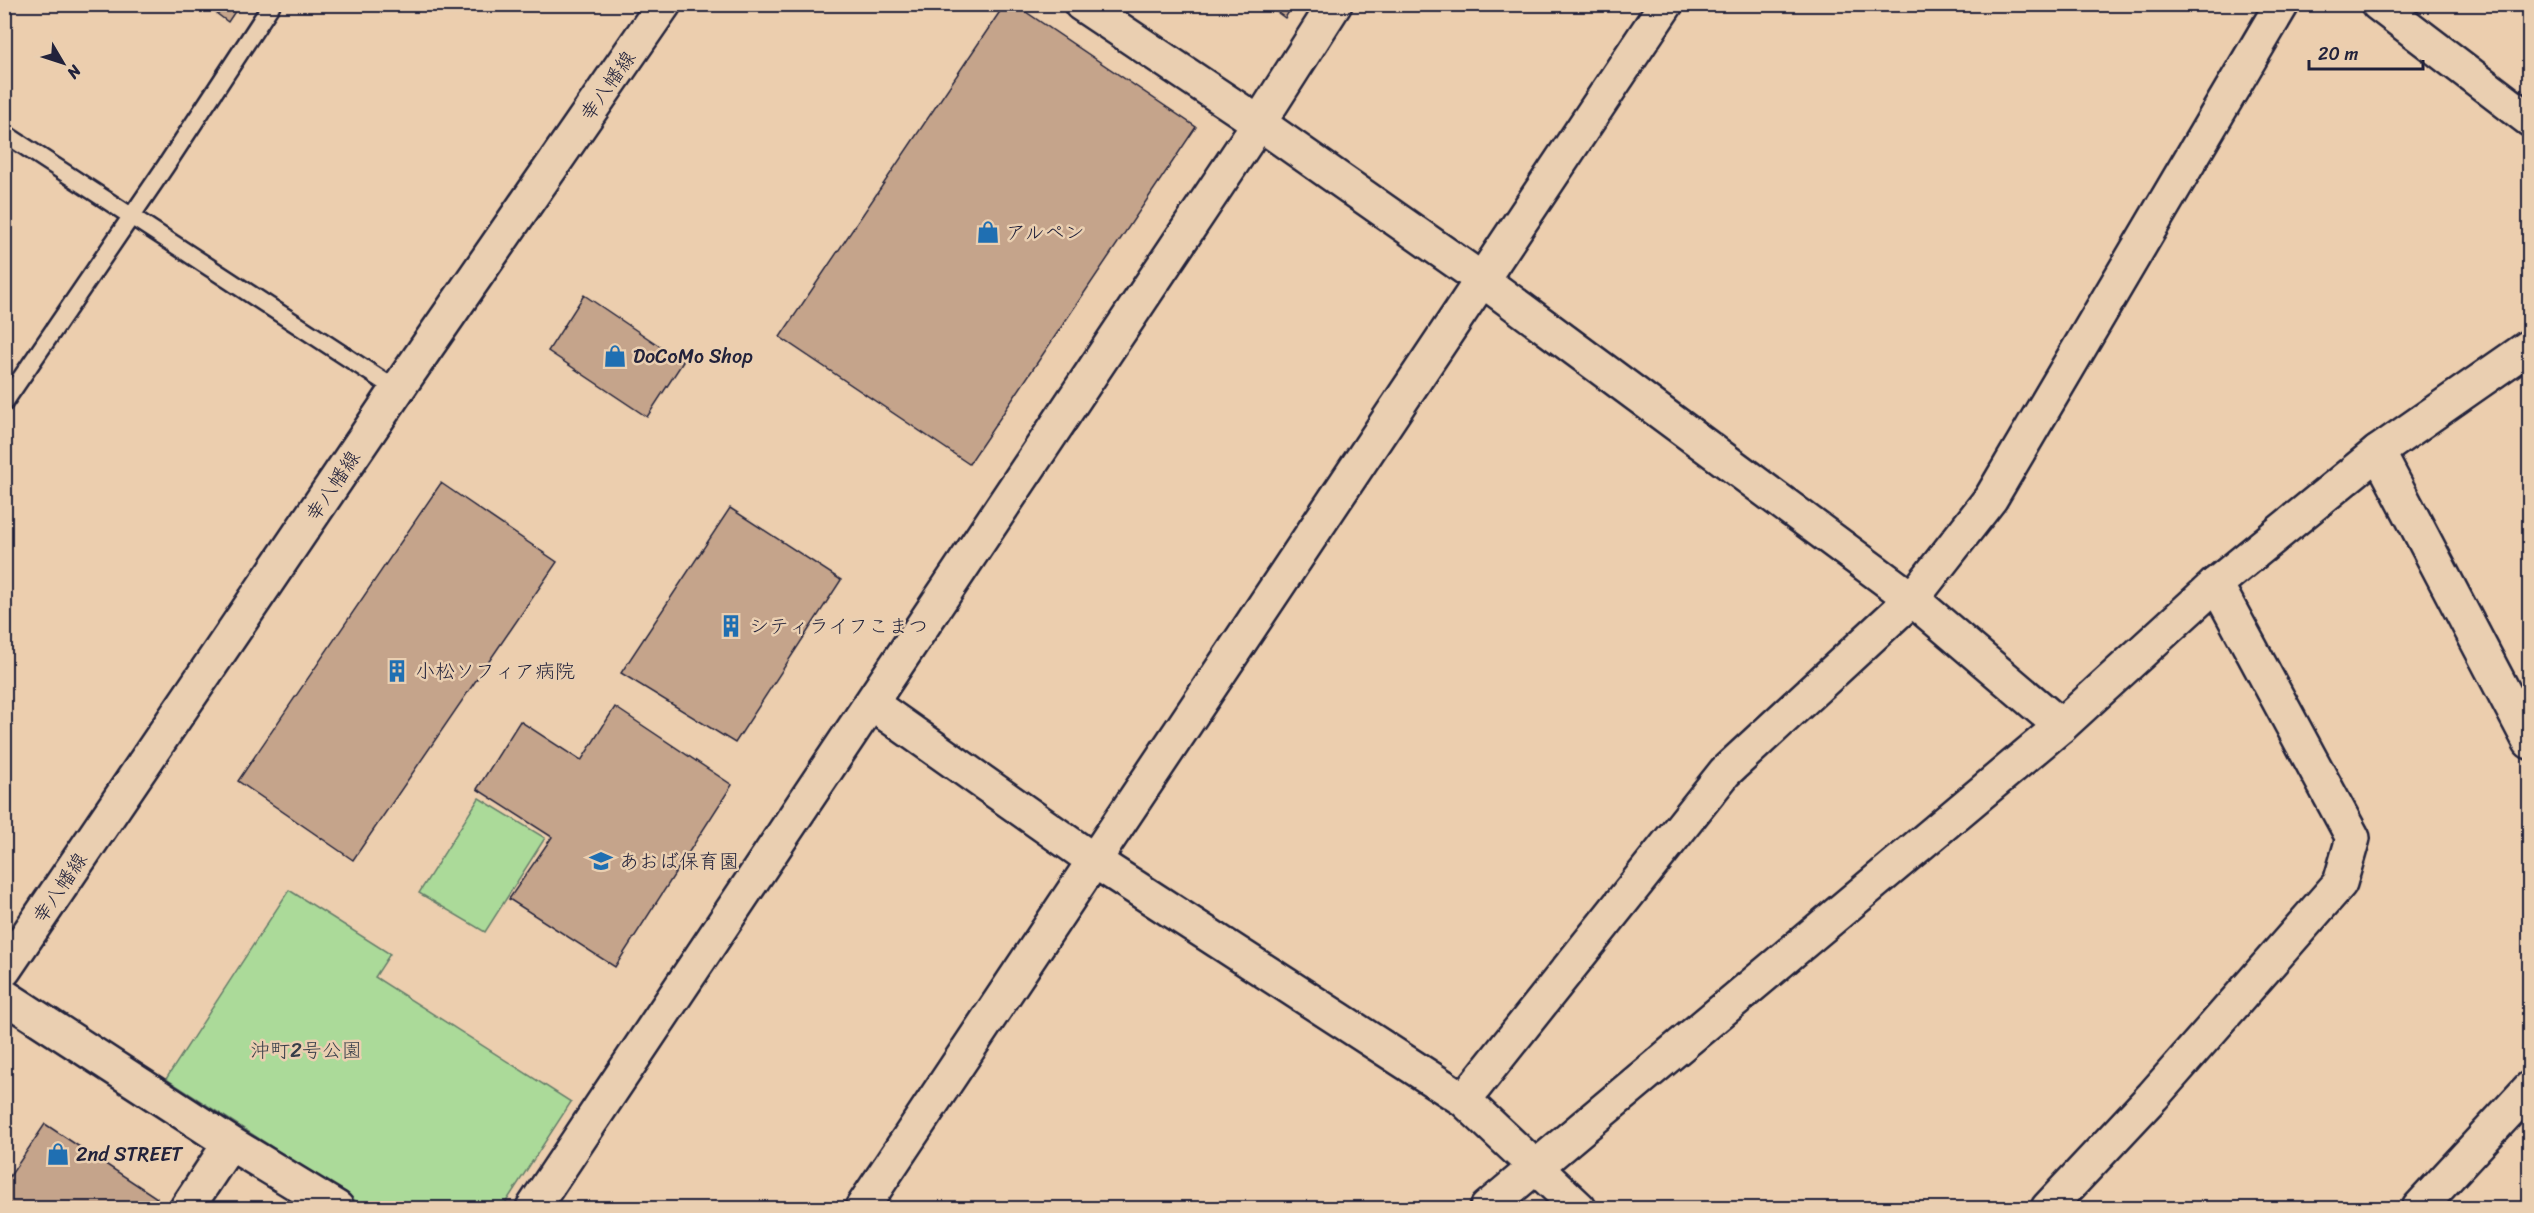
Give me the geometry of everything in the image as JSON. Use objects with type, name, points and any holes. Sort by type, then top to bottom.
[{"type":"street","name":"幸八幡線","points":[[4,970],[397,390],[664,4]]},
{"type":"street","points":[[1081,4],[1259,123],[1481,279],[1912,599],[2061,726]]},
{"type":"street","points":[[533,1209],[1259,123],[1335,4]]},
{"type":"street","points":[[862,1209],[1666,4]]},
{"type":"street","points":[[1464,1100],[1725,772],[1912,599],[1991,498],[2282,4]]},
{"type":"street","points":[[2378,4],[2529,120]]},
{"type":"street","points":[[1487,1209],[1534,1167],[2061,726],[2216,584],[2378,452],[2529,346]]},
{"type":"street","points":[[2378,452],[2529,742]]},
{"type":"street","points":[[2048,1209],[2153,1096],[2340,883],[2353,838],[2216,584]]},
{"type":"street","points":[[872,704],[1094,860],[1464,1100],[1579,1209]]},
{"type":"street","points":[[4,996],[230,1143],[337,1209]]},
{"type":"street","points":[[2419,1209],[2529,1088]]},
{"type":"street","points":[[188,1209],[230,1143]]},
{"type":"lane","points":[[4,403],[272,4]]},
{"type":"lane","points":[[4,133],[397,390]]},
{"type":"green space","points":[[479,798],[545,838],[485,932],[419,893]]},
{"type":"green space","name":"沖町2号公園","points":[[289,890],[390,954],[375,977],[571,1102],[502,1208],[367,1208],[166,1079]]},
{"type":"building","points":[[204,4],[240,4],[228,22]]},
{"type":"building","name":"アルペン","points":[[1005,4],[1014,4],[1196,127],[969,464],[780,337]]},
{"type":"building","points":[[1266,4],[1294,4],[1285,18]]},
{"type":"building","name":"DoCoMo Shop","points":[[584,295],[683,362],[647,417],[548,351]]},
{"type":"building","name":"小松ソフィア病院","points":[[441,483],[557,562],[353,860],[238,781]]},
{"type":"building","name":"シティライフこまつ","points":[[730,508],[841,580],[735,743],[621,673]]},
{"type":"building","name":"あおば保育園","points":[[615,707],[732,785],[615,967],[509,899],[552,837],[477,789],[520,721],[581,761]]},
{"type":"building","name":"2nd STREET","points":[[45,1124],[157,1198],[150,1208],[4,1208],[4,1185]]},
{"type":"place","name":"アルペン","points":[[988,232]]},
{"type":"place","name":"DoCoMo Shop","points":[[615,356]]},
{"type":"place","name":"シティライフこまつ","points":[[731,626]]},
{"type":"place","name":"小松ソフィア病院","points":[[397,671]]},
{"type":"place","name":"あおば保育園","points":[[601,861]]},
{"type":"place","name":"2nd STREET","points":[[58,1154]]}]
